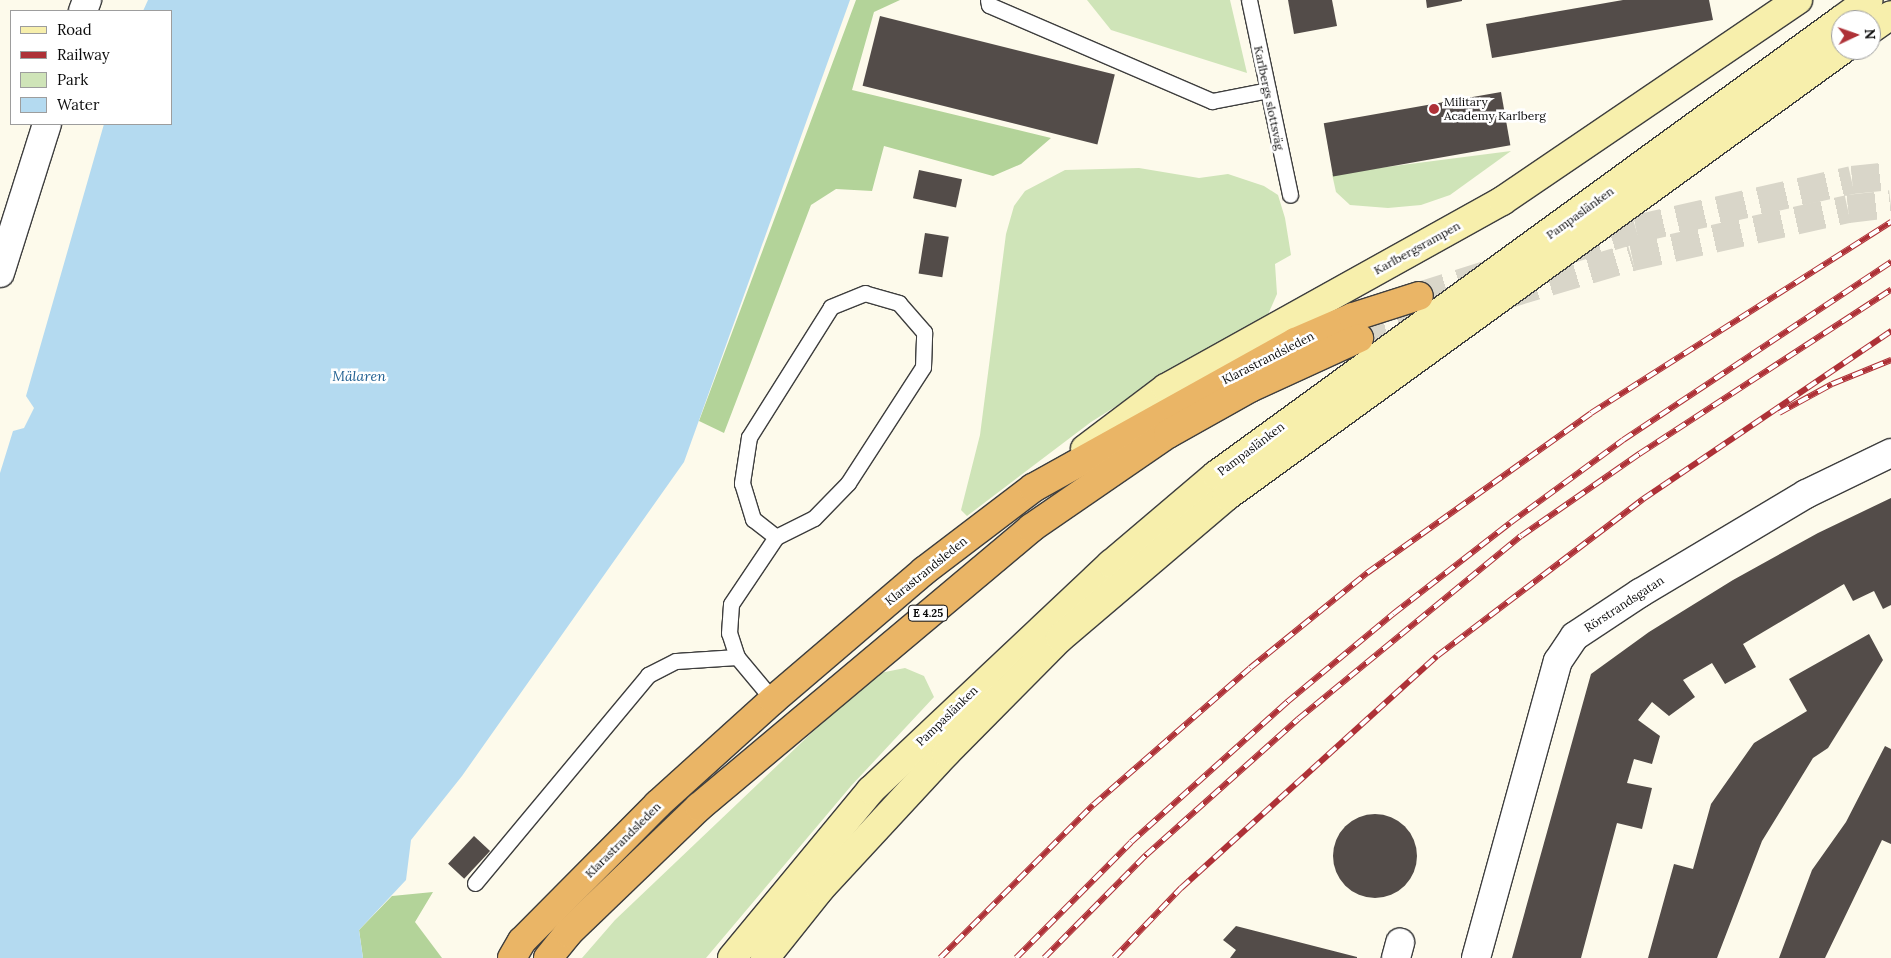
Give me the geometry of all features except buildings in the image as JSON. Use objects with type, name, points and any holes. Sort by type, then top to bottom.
[{"type":"highway","name":"Klarastrandsleden","points":[[512,958],[522,941],[658,804],[773,700],[924,571],[1033,488],[1295,342],[1353,317],[1418,296]]},
{"type":"highway","name":"Klarastrandsleden","points":[[548,958],[568,933],[699,807],[1031,528],[1168,434],[1250,388],[1359,338]]},
{"type":"main road","name":"Karlbergsrampen","points":[[1033,488],[1166,388],[1502,201],[1798,0]]},
{"type":"main road","name":"Pampaslänken","points":[[1854,10],[1868,0]]},
{"type":"main road","name":"Pampaslänken","points":[[732,958],[871,790],[1111,564],[1216,475],[1831,27]]},
{"type":"main road","name":"Pampaslänken","points":[[766,958],[827,882],[946,753],[1060,638],[1227,496],[1831,58]]},
{"type":"street","points":[[0,273],[48,125]]},
{"type":"street","name":"Rörstrandsgatan","points":[[1476,958],[1558,661],[1575,636],[1640,593],[1806,494],[1891,453]]},
{"type":"lane","points":[[988,0],[988,6],[1212,102],[1268,90]]},
{"type":"lane","name":"Karlbergs slottsväg","points":[[1249,0],[1290,195]]},
{"type":"lane","points":[[773,700],[737,657],[729,633],[732,604],[776,537],[814,518],[848,483],[923,367],[924,332],[899,303],[865,293],[831,307],[749,436],[742,483],[753,519],[776,537]]},
{"type":"lane","points":[[475,883],[648,675],[676,660],[737,657]]},
{"type":"green space","points":[[856,0],[900,0],[874,12],[852,90],[1051,138],[1021,164],[993,176],[884,146],[872,191],[836,189],[811,205],[724,433],[699,421]]},
{"type":"green space","points":[[1087,0],[1230,0],[1247,73],[1111,30]]},
{"type":"green space","points":[[1511,151],[1450,195],[1421,205],[1388,208],[1350,205],[1336,192],[1332,174]]},
{"type":"green space","points":[[1139,168],[1199,178],[1228,174],[1264,186],[1278,195],[1285,218],[1291,255],[1275,264],[1277,294],[1266,319],[1196,356],[1091,422],[967,516],[961,510],[980,435],[1006,234],[1014,206],[1025,191],[1065,170]]},
{"type":"green space","points":[[905,668],[924,676],[934,697],[851,786],[706,958],[582,958],[615,920],[843,703],[880,673]]},
{"type":"green space","points":[[433,892],[415,922],[442,958],[363,958],[359,930],[392,896]]},
{"type":"water","name":"Mälaren","points":[[148,0],[850,0],[684,462],[462,776],[411,840],[406,880],[359,930],[363,958],[0,958],[0,473],[13,431],[24,428],[34,408],[26,396],[104,125],[172,125],[172,10],[143,10]]},
{"type":"tunnel","points":[[1571,249],[1636,229],[1852,180],[1891,176]]},
{"type":"tunnel","points":[[1509,294],[1632,257],[1848,209],[1891,204]]},
{"type":"tunnel","points":[[1419,296],[1489,274]]},
{"type":"tunnel","points":[[1359,338],[1432,317]]},
{"type":"railway","points":[[940,958],[1093,805],[1250,668],[1367,573],[1591,413],[1891,222]]},
{"type":"railway","points":[[1016,958],[1131,842],[1287,702],[1393,614],[1510,523],[1623,440],[1891,262]]},
{"type":"railway","points":[[1044,958],[1146,855],[1298,719],[1521,536],[1639,454],[1891,290]]},
{"type":"railway","points":[[1114,958],[1181,888],[1437,656],[1643,499],[1891,331]]},
{"type":"railway","points":[[1779,413],[1832,384],[1891,360]]},
{"type":"place","name":"Military Academy Karlberg","points":[[1434,109]]}]
